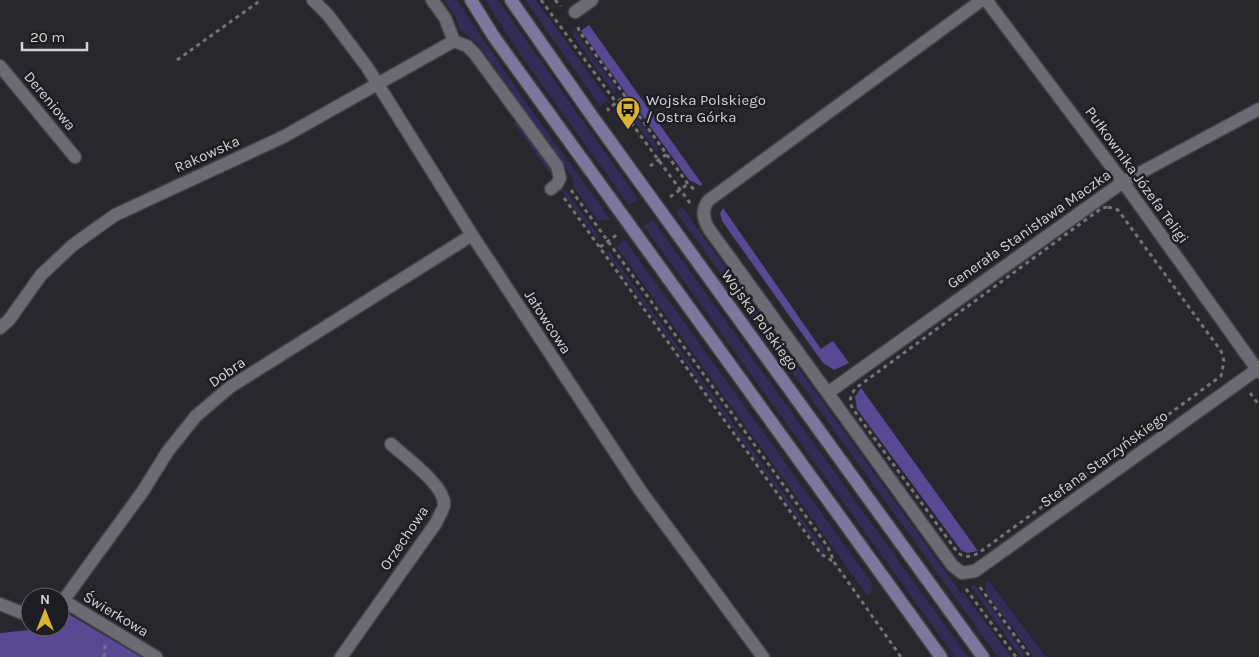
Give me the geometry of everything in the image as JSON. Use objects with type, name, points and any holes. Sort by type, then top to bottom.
[{"type":"main road","points":[[471,0],[494,37],[940,657]]},
{"type":"main road","name":"Wojska Polskiego","points":[[512,0],[610,140],[983,657]]},
{"type":"street","name":"Jałowcowa","points":[[313,0],[328,15],[377,83],[472,235],[640,490],[763,657]]},
{"type":"street","points":[[432,0],[445,18],[454,41],[466,46],[475,54],[557,166],[560,179],[551,189]]},
{"type":"street","points":[[574,15],[592,0]]},
{"type":"street","points":[[704,208],[709,200],[984,0]]},
{"type":"street","name":"Pułkownika Józefa Teligi","points":[[984,0],[1123,182],[1258,369]]},
{"type":"street","name":"Rakowska","points":[[0,328],[41,275],[73,245],[115,214],[283,137],[454,41]]},
{"type":"street","name":"Dereniowa","points":[[0,66],[76,157]]},
{"type":"street","name":"Generała Stanisława Maczka","points":[[829,392],[1123,182],[1259,110]]},
{"type":"street","name":"Wojska Polskiego","points":[[704,208],[704,220],[709,229],[829,392],[952,565],[958,572],[966,574]]},
{"type":"street","name":"Dobra","points":[[70,592],[143,491],[168,451],[196,416],[230,387],[472,235]]},
{"type":"street","name":"Stefana Starzyńskiego","points":[[966,574],[975,571],[1258,369]]},
{"type":"street","name":"Orzechowa","points":[[341,657],[436,523],[444,506],[443,497],[436,485],[391,444]]},
{"type":"street","points":[[0,604],[20,612]]},
{"type":"street","name":"Świerkowa","points":[[70,608],[156,657]]},
{"type":"path","points":[[177,60],[261,0]]},
{"type":"path","points":[[541,0],[679,190],[689,202],[704,208]]},
{"type":"path","points":[[555,0],[558,5],[574,15],[579,31],[688,184],[697,190]]},
{"type":"path","points":[[613,116],[608,109],[625,96]]},
{"type":"path","points":[[650,166],[667,154]]},
{"type":"path","points":[[644,159],[655,173]]},
{"type":"path","points":[[560,179],[602,232],[828,547],[834,562],[901,657]]},
{"type":"path","points":[[667,199],[688,184]]},
{"type":"path","points":[[668,191],[672,196]]},
{"type":"path","points":[[879,372],[854,391],[851,397],[851,406],[958,553],[965,556],[976,554],[1222,376],[1224,360],[1222,352],[1118,210],[1112,207],[1102,208],[1011,275]]},
{"type":"path","points":[[602,232],[608,228]]},
{"type":"path","points":[[620,232],[600,247],[821,554],[834,562]]},
{"type":"path","points":[[1246,392],[1252,394],[1259,404]]},
{"type":"path","points":[[966,574],[967,590],[1016,657]]},
{"type":"path","points":[[981,583],[982,590],[1030,657]]},
{"type":"shaded area","points":[[444,0],[457,0],[522,97],[611,220],[597,220],[573,186],[574,180],[479,45],[460,30],[455,15]]},
{"type":"shaded area","points":[[485,0],[498,0],[638,199],[629,205],[522,57]]},
{"type":"shaded area","points":[[525,0],[536,0],[608,100],[600,106]]},
{"type":"shaded area","points":[[589,25],[702,184],[701,186],[689,180],[581,31]]},
{"type":"shaded area","points":[[572,27],[616,88],[615,95],[574,37]]},
{"type":"shaded area","points":[[628,105],[657,145],[657,152],[623,106]]},
{"type":"shaded area","points":[[514,123],[518,123],[550,168],[551,175]]},
{"type":"shaded area","points":[[561,190],[566,191],[601,239],[596,238]]},
{"type":"shaded area","points":[[682,207],[961,593],[963,592],[1011,657],[998,657],[676,212]]},
{"type":"shaded area","points":[[723,208],[821,349],[833,341],[849,363],[834,370],[823,363],[722,221],[720,213]]},
{"type":"shaded area","points":[[653,220],[968,657],[955,657],[644,226]]},
{"type":"shaded area","points":[[625,240],[872,583],[871,595],[867,595],[616,246]]},
{"type":"shaded area","points":[[609,251],[825,551],[823,553],[607,253]]},
{"type":"shaded area","points":[[861,388],[978,551],[967,553],[961,550],[857,409],[855,397]]},
{"type":"shaded area","points":[[989,581],[1046,657],[1034,657],[986,592],[985,586]]},
{"type":"shaded area","points":[[974,584],[1023,651],[1024,657],[1021,657],[971,587]]},
{"type":"shaded area","points":[[70,615],[141,657],[0,657],[0,633],[20,631],[20,637],[70,637]]},
{"type":"place","name":"Wojska Polskiego / Ostra Górka","points":[[628,130]]}]
